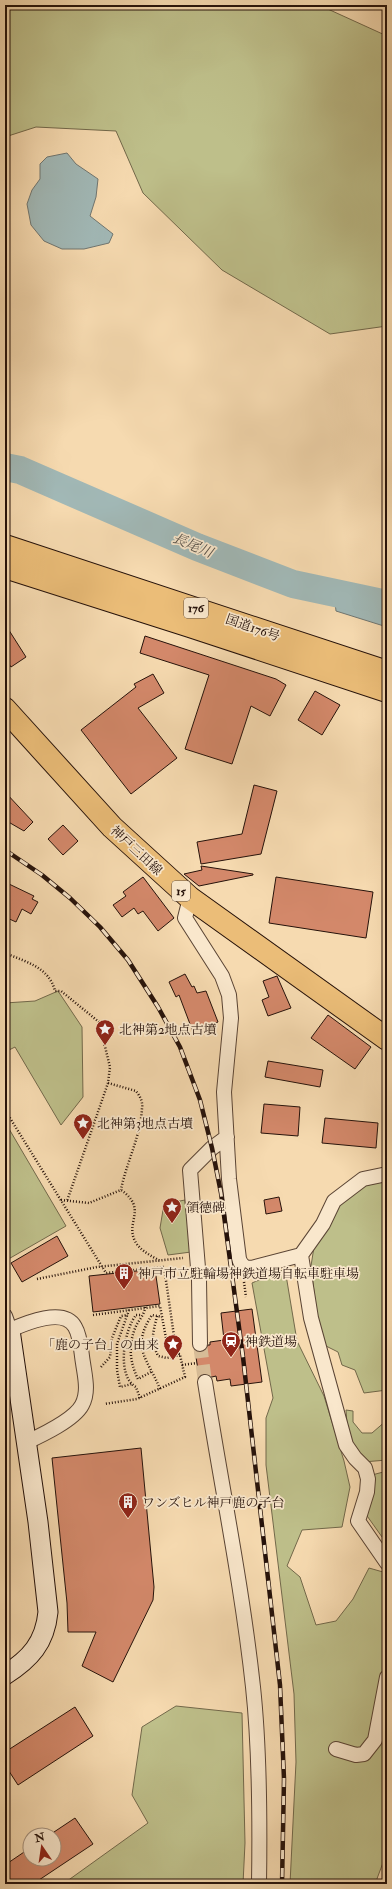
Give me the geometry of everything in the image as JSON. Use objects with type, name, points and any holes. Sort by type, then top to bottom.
[{"type":"main road","name":"国道176号","points":[[5,546],[387,672]]},
{"type":"main road","name":"国道176号","points":[[5,567],[387,691]]},
{"type":"main road","name":"神戸三田線","points":[[5,709],[112,827],[190,898],[387,1039]]},
{"type":"street","points":[[190,898],[185,918],[222,976],[229,995],[230,1018],[224,1092],[229,1179],[242,1265],[245,1267],[255,1268],[300,1255],[323,1224],[334,1200],[363,1179],[387,1174]]},
{"type":"street","points":[[200,1344],[199,1280],[190,1170],[212,1148],[227,1137]]},
{"type":"street","points":[[300,1255],[311,1318],[346,1445],[355,1458],[365,1468],[368,1479],[367,1492],[358,1521],[387,1563]]},
{"type":"street","points":[[5,1675],[23,1664],[35,1649],[47,1625],[48,1612],[27,1442],[7,1326],[47,1318],[62,1318],[73,1324],[76,1328],[86,1382],[86,1395],[82,1406],[76,1413],[40,1436],[27,1442]]},
{"type":"street","points":[[205,1382],[244,1616],[253,1689],[258,1770],[260,1841],[259,1884]]},
{"type":"street","points":[[336,1749],[356,1755],[364,1754],[375,1740],[387,1677]]},
{"type":"path","points":[[5,953],[42,969],[52,981],[55,991],[61,990],[99,1022],[110,1067],[108,1083],[67,1200]]},
{"type":"path","points":[[108,1083],[136,1091],[141,1099],[142,1108],[136,1137],[121,1190]]},
{"type":"path","points":[[5,1110],[106,1273],[164,1267],[174,1336],[172,1346]]},
{"type":"path","points":[[60,1200],[89,1203],[121,1190]]},
{"type":"path","points":[[121,1190],[128,1195],[135,1207],[133,1231],[136,1242],[147,1253],[161,1261]]},
{"type":"path","points":[[37,1279],[103,1267],[197,1256]]},
{"type":"path","points":[[93,1315],[160,1306],[166,1338],[180,1355],[185,1377],[140,1398],[104,1404]]},
{"type":"path","points":[[145,1307],[133,1335],[130,1347],[134,1370],[138,1379],[151,1372]]},
{"type":"path","points":[[129,1310],[119,1335],[116,1356],[120,1387],[132,1384]]},
{"type":"path","points":[[101,1367],[110,1357],[112,1338],[121,1316],[128,1315]]},
{"type":"path","points":[[140,1398],[136,1387],[132,1384],[124,1360],[124,1346],[132,1320],[136,1315],[142,1315]]},
{"type":"path","points":[[160,1389],[154,1375],[146,1363],[141,1338],[145,1326],[152,1316],[162,1317]]},
{"type":"path","points":[[157,1316],[152,1334],[153,1344],[158,1356],[167,1358],[180,1355]]},
{"type":"path","points":[[182,1365],[197,1363]]},
{"type":"path","points":[[382,1884],[387,1868]]},
{"type":"green space","points":[[5,5],[319,5],[387,36],[387,326],[330,334],[222,270],[143,193],[116,131],[36,127],[5,137]]},
{"type":"green space","points":[[58,991],[82,1027],[83,1097],[61,1125],[15,1047],[5,1052],[5,1003],[35,1001]]},
{"type":"green space","points":[[5,1122],[66,1226],[5,1261]]},
{"type":"green space","points":[[387,1180],[387,1390],[364,1393],[355,1370],[342,1365],[338,1352],[320,1343],[311,1266],[314,1247],[337,1205],[365,1186]]},
{"type":"green space","points":[[185,1200],[191,1252],[168,1255],[160,1228],[164,1204]]},
{"type":"green space","points":[[285,1269],[297,1341],[324,1396],[344,1461],[350,1487],[342,1527],[302,1530],[287,1566],[300,1577],[316,1625],[336,1621],[353,1599],[369,1568],[383,1572],[387,1585],[387,1852],[375,1884],[290,1884],[296,1762],[294,1694],[266,1465],[266,1418],[273,1398],[252,1283]]},
{"type":"green space","points":[[346,1410],[353,1411],[353,1422],[362,1433],[372,1433],[387,1420],[387,1460],[363,1462],[348,1439]]},
{"type":"green space","points":[[387,1471],[387,1544],[365,1513],[372,1475]]},
{"type":"green space","points":[[176,1706],[242,1713],[245,1843],[243,1884],[63,1884],[148,1823],[132,1795],[142,1727]]},
{"type":"water","points":[[67,153],[76,164],[98,179],[96,197],[90,216],[113,234],[109,243],[84,249],[62,249],[44,241],[31,225],[27,204],[32,190],[40,179],[40,164],[47,157]]},
{"type":"water","points":[[335,602],[366,603],[386,608],[383,611],[387,617],[387,627],[336,611]]},
{"type":"building","points":[[5,624],[26,657],[11,667],[5,658]]},
{"type":"building","points":[[145,636],[276,679],[286,685],[270,716],[251,706],[232,764],[185,749],[209,675],[140,653]]},
{"type":"building","points":[[153,674],[164,693],[138,708],[177,758],[131,794],[81,730],[136,687],[134,684]]},
{"type":"building","points":[[315,691],[340,705],[322,735],[298,720]]},
{"type":"building","points":[[254,785],[277,791],[261,854],[201,864],[197,842],[242,834]]},
{"type":"building","points":[[5,792],[33,822],[24,831],[5,820]]},
{"type":"building","points":[[63,825],[78,841],[63,855],[48,839]]},
{"type":"building","points":[[201,866],[253,875],[199,886],[184,874],[202,870]]},
{"type":"building","points":[[143,877],[174,918],[158,931],[143,911],[138,914],[134,908],[122,917],[113,905],[126,896],[123,892]]},
{"type":"building","points":[[276,877],[373,892],[366,938],[269,923]]},
{"type":"building","points":[[9,884],[34,896],[32,899],[38,902],[31,914],[22,909],[16,922],[5,917],[5,891]]},
{"type":"building","points":[[185,974],[192,987],[194,986],[197,993],[206,991],[218,1022],[193,1032],[179,995],[176,997],[169,982]]},
{"type":"building","points":[[277,976],[291,1008],[268,1016],[262,1000],[269,997],[263,981]]},
{"type":"building","points":[[328,1015],[371,1047],[355,1069],[311,1038]]},
{"type":"building","points":[[268,1061],[323,1070],[320,1087],[265,1077]]},
{"type":"building","points":[[264,1104],[300,1107],[298,1136],[261,1133]]},
{"type":"building","points":[[325,1118],[378,1123],[376,1148],[322,1143]]},
{"type":"building","points":[[279,1197],[282,1211],[266,1214],[264,1200]]},
{"type":"building","points":[[57,1236],[68,1256],[22,1282],[11,1263]]},
{"type":"building","name":"神戸市立駐輪場神鉄道場自転車駐車場","points":[[155,1269],[160,1304],[93,1312],[89,1276]]},
{"type":"building","points":[[252,1309],[262,1382],[231,1386],[230,1379],[217,1381],[216,1376],[212,1377],[204,1374],[199,1376],[195,1351],[204,1351],[208,1345],[210,1345],[210,1342],[224,1340],[221,1313]]},
{"type":"building","points":[[141,1448],[154,1587],[153,1600],[113,1682],[82,1666],[96,1632],[68,1632],[67,1603],[52,1458]]},
{"type":"building","points":[[75,1707],[93,1736],[18,1785],[5,1765],[5,1752]]},
{"type":"building","points":[[75,1818],[93,1844],[62,1865],[62,1827]]},
{"type":"building","points":[[22,1853],[22,1867],[58,1867],[33,1884],[5,1884],[5,1865]]},
{"type":"waterway","name":"長尾川","points":[[5,467],[20,470],[197,547],[293,584],[387,604]]},
{"type":"tunnel","points":[[200,1344],[205,1382]]},
{"type":"railway","points":[[5,850],[42,875],[70,898],[100,927],[128,960],[158,1007],[180,1047],[200,1100],[221,1193],[243,1357],[280,1685],[284,1779],[282,1884]]},
{"type":"place","name":"北神第2地点古墳","points":[[105,1046]]},
{"type":"place","name":"北神第3地点古墳","points":[[83,1140]]},
{"type":"place","name":"領徳碑","points":[[172,1224]]},
{"type":"place","name":"神戸市立駐輪場神鉄道場自転車駐車場","points":[[124,1290]]},
{"type":"place","name":"神鉄道場","points":[[231,1358]]},
{"type":"place","name":"「鹿の子台」の由来","points":[[173,1361]]},
{"type":"place","name":"ワンズヒル神戸鹿の子台","points":[[128,1519]]}]
